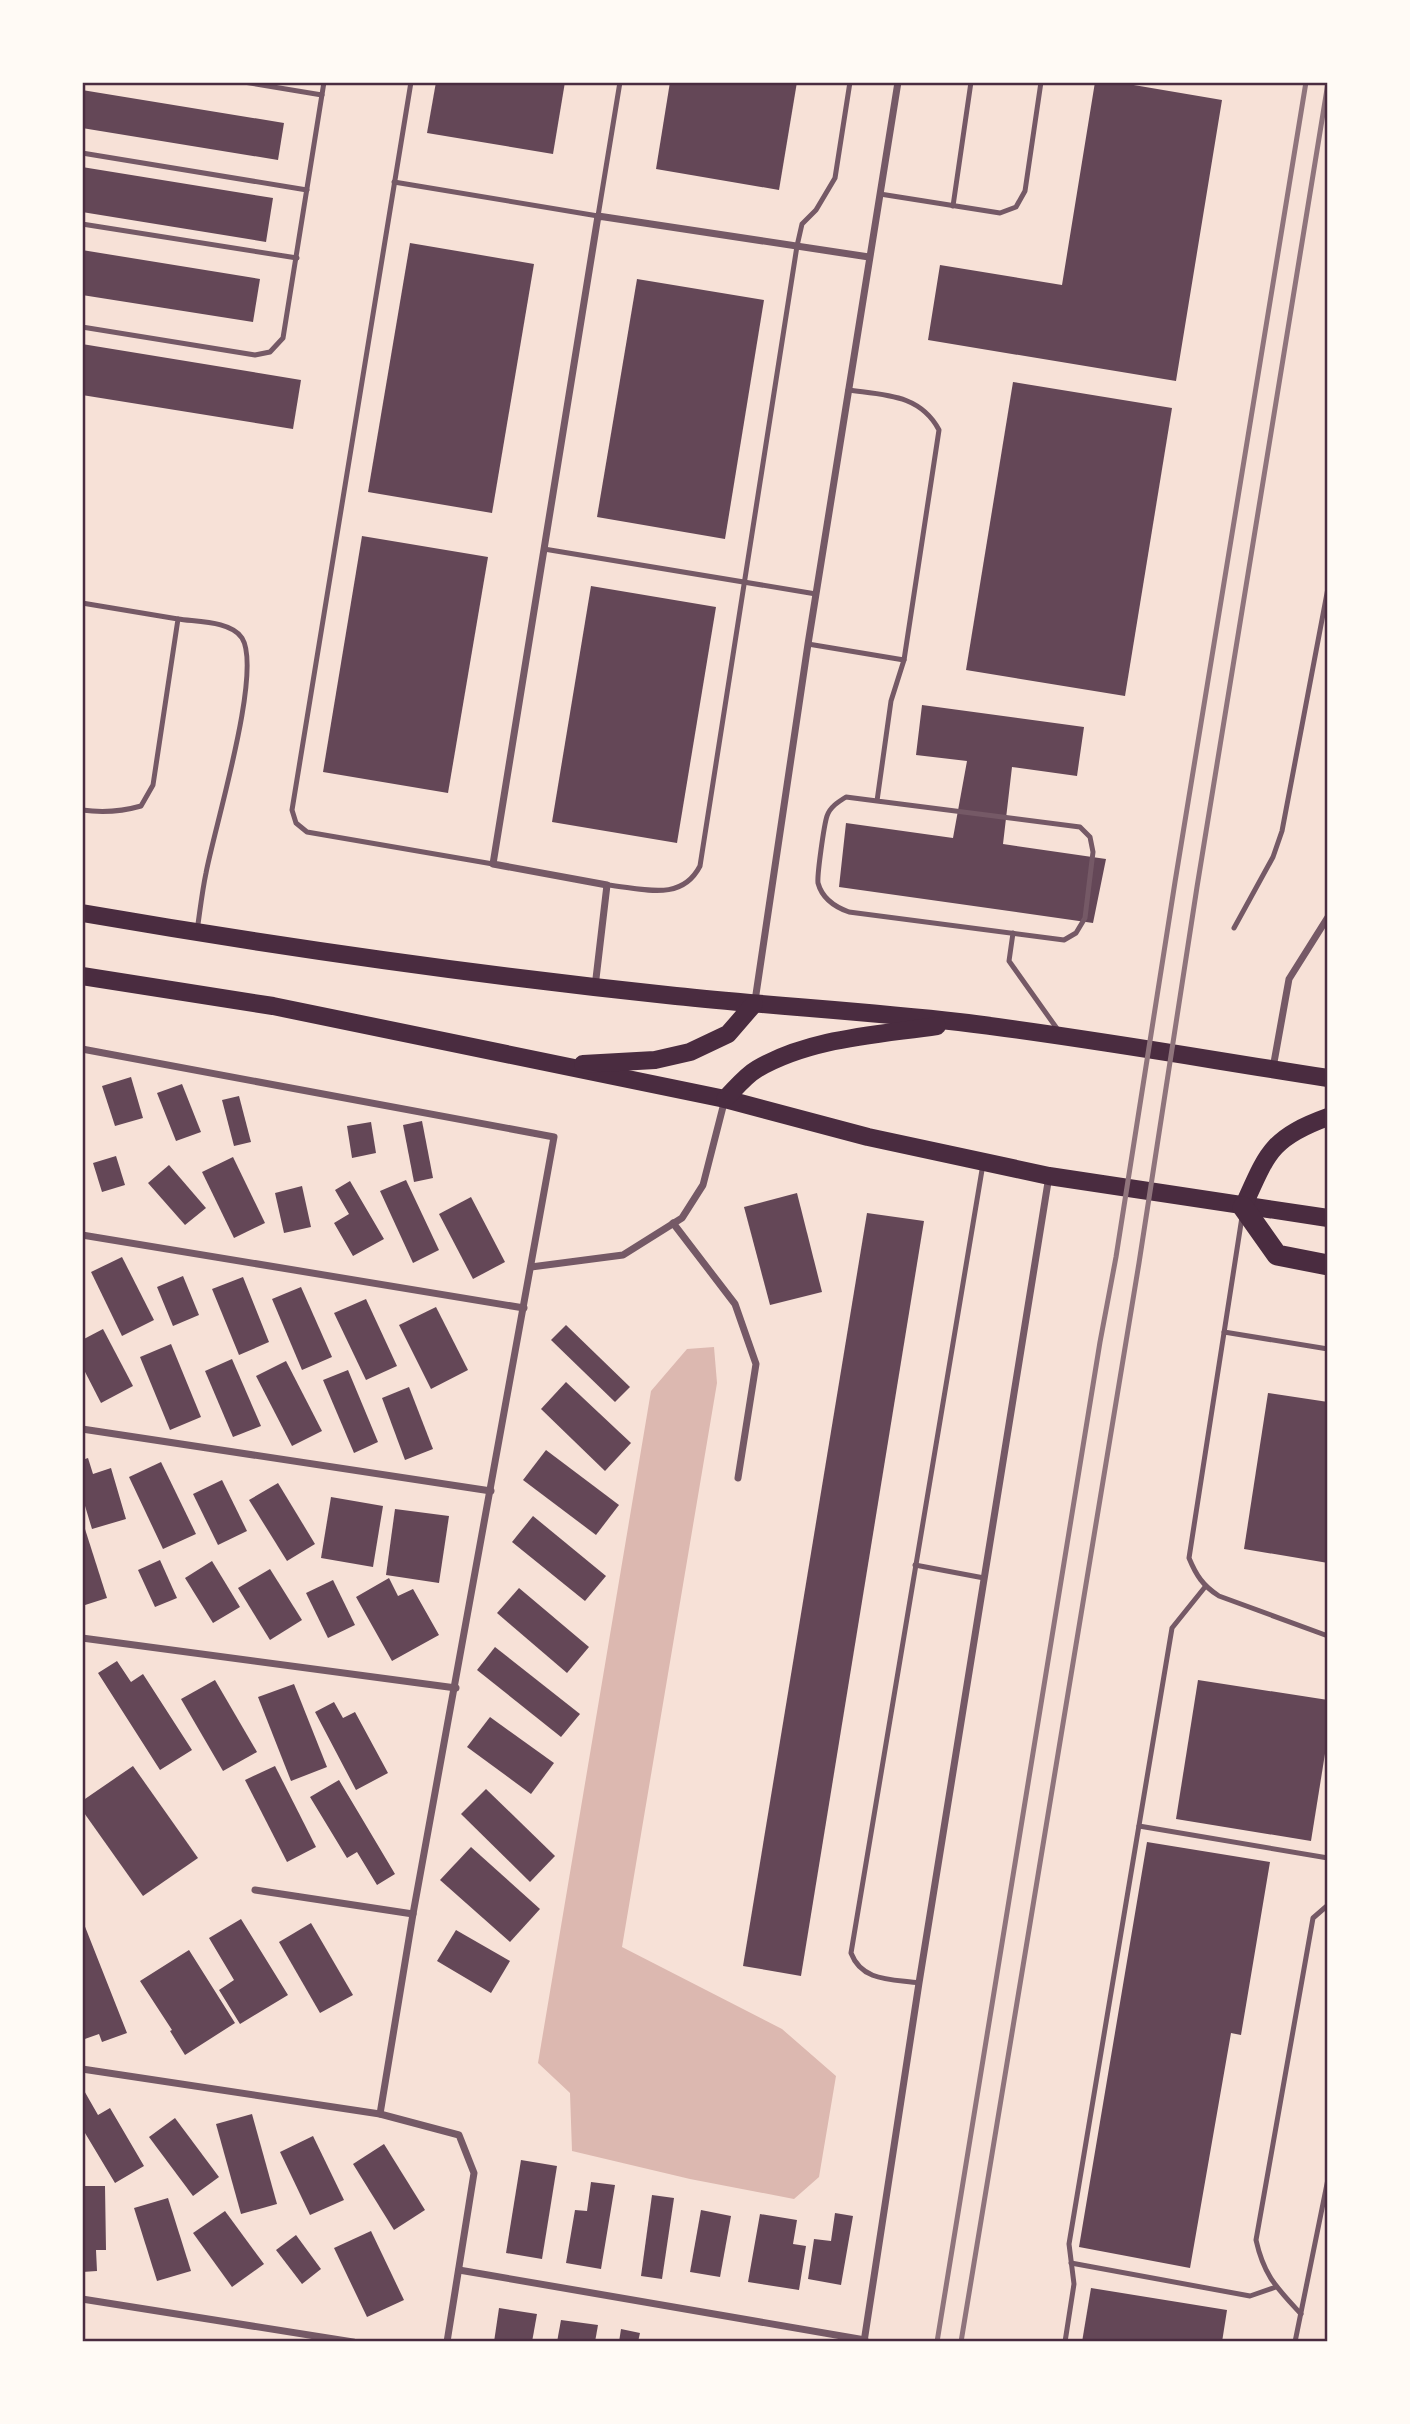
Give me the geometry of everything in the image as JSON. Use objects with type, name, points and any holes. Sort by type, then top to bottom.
[{"type":"highway","points":[[1243,1207],[1277,1255],[1328,1265]]},
{"type":"main road","points":[[82,914],[254,943],[595,987],[961,1022],[1328,1079]]},
{"type":"main road","points":[[82,976],[273,1006],[725,1098],[868,1137],[1049,1176],[1328,1218]]},
{"type":"main road","points":[[555,1065],[655,1060],[690,1052],[728,1034],[754,1004]]},
{"type":"main road","points":[[725,1098],[754,1070],[819,1044],[961,1022]]},
{"type":"main road","points":[[1243,1207],[1267,1155],[1286,1135],[1328,1117]]},
{"type":"street","points":[[754,1004],[808,644],[898,82]]},
{"type":"street","points":[[595,987],[607,885],[493,864],[598,216],[869,257]]},
{"type":"street","points":[[1272,1070],[1289,979],[1328,916]]},
{"type":"street","points":[[82,1049],[554,1137],[413,1914],[380,2113]]},
{"type":"street","points":[[531,1267],[623,1255],[682,1218],[703,1185],[725,1098]]},
{"type":"street","points":[[459,2270],[864,2341],[1049,1176]]},
{"type":"street","points":[[673,1223],[735,1304],[756,1364],[738,1478]]},
{"type":"street","points":[[82,1235],[524,1308]]},
{"type":"street","points":[[82,1429],[491,1491]]},
{"type":"street","points":[[82,1637],[456,1688]]},
{"type":"street","points":[[255,1890],[413,1914]]},
{"type":"street","points":[[82,2069],[380,2113],[459,2135],[474,2173],[447,2342]]},
{"type":"street","points":[[82,2299],[353,2342]]},
{"type":"lane","points":[[244,82],[322,95]]},
{"type":"lane","points":[[82,327],[255,355],[271,352],[283,338],[324,82]]},
{"type":"lane","points":[[411,82],[292,810],[296,824],[307,832],[493,864]]},
{"type":"lane","points":[[394,182],[598,216],[620,82]]},
{"type":"lane","points":[[607,885],[674,891],[695,877],[700,866],[797,246],[802,224],[816,211],[835,178],[850,82]]},
{"type":"lane","points":[[953,206],[971,82]]},
{"type":"lane","points":[[880,194],[1000,213],[1016,207],[1025,191],[1041,82]]},
{"type":"lane","points":[[82,153],[307,190]]},
{"type":"lane","points":[[82,223],[297,258]]},
{"type":"lane","points":[[848,390],[902,398],[919,406],[932,417],[939,430],[904,660],[891,701],[877,802]]},
{"type":"lane","points":[[544,549],[816,594]]},
{"type":"lane","points":[[1234,928],[1273,857],[1282,831],[1328,588]]},
{"type":"lane","points":[[82,603],[228,627],[241,636],[247,649],[246,696],[206,873],[197,933]]},
{"type":"lane","points":[[82,810],[103,813],[141,806],[153,785],[178,618]]},
{"type":"lane","points":[[1320,638],[1328,639]]},
{"type":"lane","points":[[808,644],[904,660]]},
{"type":"lane","points":[[846,797],[877,802],[1080,827],[1090,837],[1093,852],[1085,918],[1076,933],[1064,940],[849,912],[835,907],[824,895],[818,881],[827,816],[834,804],[846,797]]},
{"type":"lane","points":[[1013,933],[1009,961],[1063,1037]]},
{"type":"lane","points":[[919,1983],[867,1975],[856,1965],[851,1953],[984,1161]]},
{"type":"lane","points":[[1243,1207],[1189,1558],[1195,1574],[1205,1587],[1219,1597],[1328,1636]]},
{"type":"lane","points":[[1224,1332],[1328,1349]]},
{"type":"lane","points":[[915,1565],[984,1578]]},
{"type":"lane","points":[[1065,2342],[1074,2284],[1069,2244],[1172,1628],[1205,1587]]},
{"type":"lane","points":[[1139,1826],[1328,1858]]},
{"type":"lane","points":[[1301,2314],[1276,2287],[1261,2263],[1256,2240],[1313,1919],[1328,1905]]},
{"type":"lane","points":[[1294,2342],[1328,2179]]},
{"type":"lane","points":[[1071,2263],[1250,2296],[1276,2287]]},
{"type":"shaded area","points":[[714,1347],[717,1383],[622,1947],[782,2029],[836,2076],[819,2177],[794,2199],[690,2179],[572,2151],[570,2093],[538,2063],[651,1391],[687,1349]]},
{"type":"building","points":[[436,82],[565,82],[553,154],[427,133]]},
{"type":"building","points":[[670,82],[797,82],[779,190],[656,169]]},
{"type":"building","points":[[1095,82],[1116,82],[1222,100],[1176,381],[928,340],[940,265],[1062,285]]},
{"type":"building","points":[[82,90],[284,123],[278,160],[82,128]]},
{"type":"building","points":[[82,167],[273,198],[266,242],[82,212]]},
{"type":"building","points":[[410,243],[534,264],[492,513],[368,492]]},
{"type":"building","points":[[82,250],[260,279],[253,322],[82,295]]},
{"type":"building","points":[[637,279],[764,300],[725,539],[597,517]]},
{"type":"building","points":[[82,344],[301,380],[293,429],[82,395]]},
{"type":"building","points":[[1013,382],[1172,408],[1125,696],[966,670]]},
{"type":"building","points":[[362,536],[488,557],[448,793],[323,772]]},
{"type":"building","points":[[591,586],[716,607],[677,843],[552,822]]},
{"type":"building","points":[[922,705],[1084,727],[1077,776],[1012,767],[1003,844],[1106,859],[1093,923],[839,887],[846,823],[953,838],[967,761],[916,755]]},
{"type":"building","points":[[131,1077],[143,1118],[115,1126],[102,1086]]},
{"type":"building","points":[[182,1084],[201,1132],[176,1141],[157,1093]]},
{"type":"building","points":[[239,1096],[251,1142],[234,1146],[222,1100]]},
{"type":"building","points":[[422,1121],[433,1178],[414,1182],[403,1125]]},
{"type":"building","points":[[371,1122],[376,1153],[352,1158],[347,1126]]},
{"type":"building","points":[[116,1156],[125,1185],[102,1192],[93,1163]]},
{"type":"building","points":[[233,1157],[265,1223],[234,1238],[202,1172]]},
{"type":"building","points":[[169,1165],[206,1208],[185,1225],[148,1183]]},
{"type":"building","points":[[406,1180],[439,1250],[413,1263],[380,1191]]},
{"type":"building","points":[[350,1181],[384,1239],[353,1256],[334,1223],[349,1214],[335,1190]]},
{"type":"building","points":[[302,1186],[311,1227],[284,1233],[275,1193]]},
{"type":"building","points":[[797,1193],[822,1292],[770,1305],[744,1207]]},
{"type":"building","points":[[471,1197],[505,1262],[473,1279],[439,1214]]},
{"type":"building","points":[[867,1213],[924,1221],[801,1976],[743,1966]]},
{"type":"building","points":[[122,1257],[154,1320],[122,1336],[91,1272]]},
{"type":"building","points":[[183,1276],[199,1315],[173,1326],[157,1287]]},
{"type":"building","points":[[243,1277],[269,1342],[239,1355],[212,1289]]},
{"type":"building","points":[[301,1287],[332,1357],[302,1370],[272,1299]]},
{"type":"building","points":[[366,1299],[397,1366],[366,1380],[334,1313]]},
{"type":"building","points":[[436,1307],[468,1370],[431,1389],[399,1325]]},
{"type":"building","points":[[566,1325],[630,1387],[615,1402],[551,1340]]},
{"type":"building","points":[[103,1329],[133,1386],[101,1403],[82,1366],[82,1340]]},
{"type":"building","points":[[171,1344],[201,1417],[170,1430],[140,1357]]},
{"type":"building","points":[[232,1359],[261,1426],[233,1437],[205,1371]]},
{"type":"building","points":[[286,1361],[322,1431],[292,1446],[256,1376]]},
{"type":"building","points":[[348,1370],[378,1442],[354,1453],[323,1380]]},
{"type":"building","points":[[566,1382],[631,1443],[605,1471],[541,1409]]},
{"type":"building","points":[[409,1387],[433,1449],[405,1460],[382,1398]]},
{"type":"building","points":[[1268,1393],[1328,1402],[1328,1563],[1244,1549]]},
{"type":"building","points":[[546,1450],[619,1505],[596,1535],[523,1480]]},
{"type":"building","points":[[88,1458],[93,1474],[111,1468],[126,1519],[92,1529],[82,1496],[82,1460]]},
{"type":"building","points":[[161,1462],[196,1534],[163,1549],[129,1477]]},
{"type":"building","points":[[222,1480],[247,1531],[218,1545],[193,1494]]},
{"type":"building","points":[[278,1483],[315,1544],[287,1561],[249,1500]]},
{"type":"building","points":[[331,1497],[383,1506],[373,1567],[321,1558]]},
{"type":"building","points":[[395,1509],[449,1516],[439,1583],[386,1575]]},
{"type":"building","points":[[533,1516],[606,1576],[585,1601],[512,1542]]},
{"type":"building","points":[[85,1529],[107,1598],[82,1606],[82,1530]]},
{"type":"building","points":[[160,1560],[177,1598],[155,1607],[138,1570]]},
{"type":"building","points":[[212,1561],[240,1607],[213,1623],[185,1578]]},
{"type":"building","points":[[270,1569],[302,1620],[270,1640],[238,1588]]},
{"type":"building","points":[[389,1578],[398,1596],[413,1589],[439,1635],[392,1661],[356,1597]]},
{"type":"building","points":[[333,1580],[355,1625],[328,1638],[306,1593]]},
{"type":"building","points":[[519,1588],[589,1647],[567,1673],[497,1613]]},
{"type":"building","points":[[495,1647],[580,1714],[561,1737],[477,1670]]},
{"type":"building","points":[[117,1661],[131,1682],[143,1674],[192,1750],[160,1770],[98,1673]]},
{"type":"building","points":[[215,1680],[257,1752],[223,1771],[181,1699]]},
{"type":"building","points":[[1198,1680],[1328,1700],[1328,1735],[1311,1841],[1176,1819]]},
{"type":"building","points":[[294,1684],[327,1767],[291,1781],[258,1697]]},
{"type":"building","points":[[334,1702],[343,1718],[355,1712],[388,1773],[356,1790],[315,1712]]},
{"type":"building","points":[[490,1717],[554,1763],[531,1794],[467,1747]]},
{"type":"building","points":[[133,1766],[198,1858],[143,1896],[82,1810],[82,1801]]},
{"type":"building","points":[[275,1766],[316,1847],[287,1862],[245,1780]]},
{"type":"building","points":[[339,1780],[395,1874],[377,1885],[357,1852],[347,1858],[310,1797]]},
{"type":"building","points":[[486,1789],[555,1856],[530,1882],[461,1814]]},
{"type":"building","points":[[1147,1842],[1270,1862],[1241,2035],[1231,2033],[1190,2268],[1079,2247]]},
{"type":"building","points":[[471,1847],[540,1909],[510,1942],[440,1880]]},
{"type":"building","points":[[82,1919],[127,2033],[102,2042],[99,2034],[82,2040]]},
{"type":"building","points":[[241,1919],[288,1995],[240,2024],[219,1990],[234,1980],[209,1938]]},
{"type":"building","points":[[311,1923],[353,1995],[320,2013],[279,1942]]},
{"type":"building","points":[[456,1930],[510,1961],[491,1993],[437,1961]]},
{"type":"building","points":[[189,1950],[235,2023],[185,2055],[140,1981]]},
{"type":"building","points":[[82,2087],[98,2115],[110,2108],[144,2166],[115,2183],[82,2128]]},
{"type":"building","points":[[252,2114],[277,2204],[241,2214],[216,2124]]},
{"type":"building","points":[[175,2118],[219,2177],[193,2196],[149,2137]]},
{"type":"building","points":[[313,2136],[344,2200],[310,2215],[280,2152]]},
{"type":"building","points":[[384,2144],[425,2210],[394,2230],[353,2164]]},
{"type":"building","points":[[521,2160],[557,2166],[542,2259],[506,2253]]},
{"type":"building","points":[[591,2182],[615,2185],[601,2269],[566,2263],[575,2210],[587,2211]]},
{"type":"building","points":[[82,2186],[105,2186],[106,2250],[96,2250],[97,2271],[82,2272]]},
{"type":"building","points":[[652,2195],[674,2198],[662,2279],[641,2276]]},
{"type":"building","points":[[168,2198],[191,2271],[157,2281],[134,2208]]},
{"type":"building","points":[[701,2210],[731,2216],[720,2277],[690,2272]]},
{"type":"building","points":[[225,2211],[264,2264],[232,2287],[193,2233]]},
{"type":"building","points":[[835,2213],[853,2216],[841,2285],[808,2279],[814,2239],[831,2241]]},
{"type":"building","points":[[760,2214],[797,2220],[793,2244],[806,2246],[799,2290],[748,2282]]},
{"type":"building","points":[[371,2231],[404,2300],[367,2317],[334,2248]]},
{"type":"building","points":[[296,2235],[321,2269],[302,2284],[276,2250]]},
{"type":"building","points":[[1091,2288],[1227,2310],[1222,2342],[1082,2342]]},
{"type":"building","points":[[499,2308],[537,2314],[532,2342],[494,2342]]},
{"type":"building","points":[[561,2320],[598,2325],[595,2342],[557,2342]]},
{"type":"building","points":[[621,2329],[640,2333],[638,2342],[619,2342]]},
{"type":"railway","points":[[937,2342],[1306,82]]},
{"type":"railway","points":[[961,2342],[1139,1263],[1197,887],[1328,83]]}]
